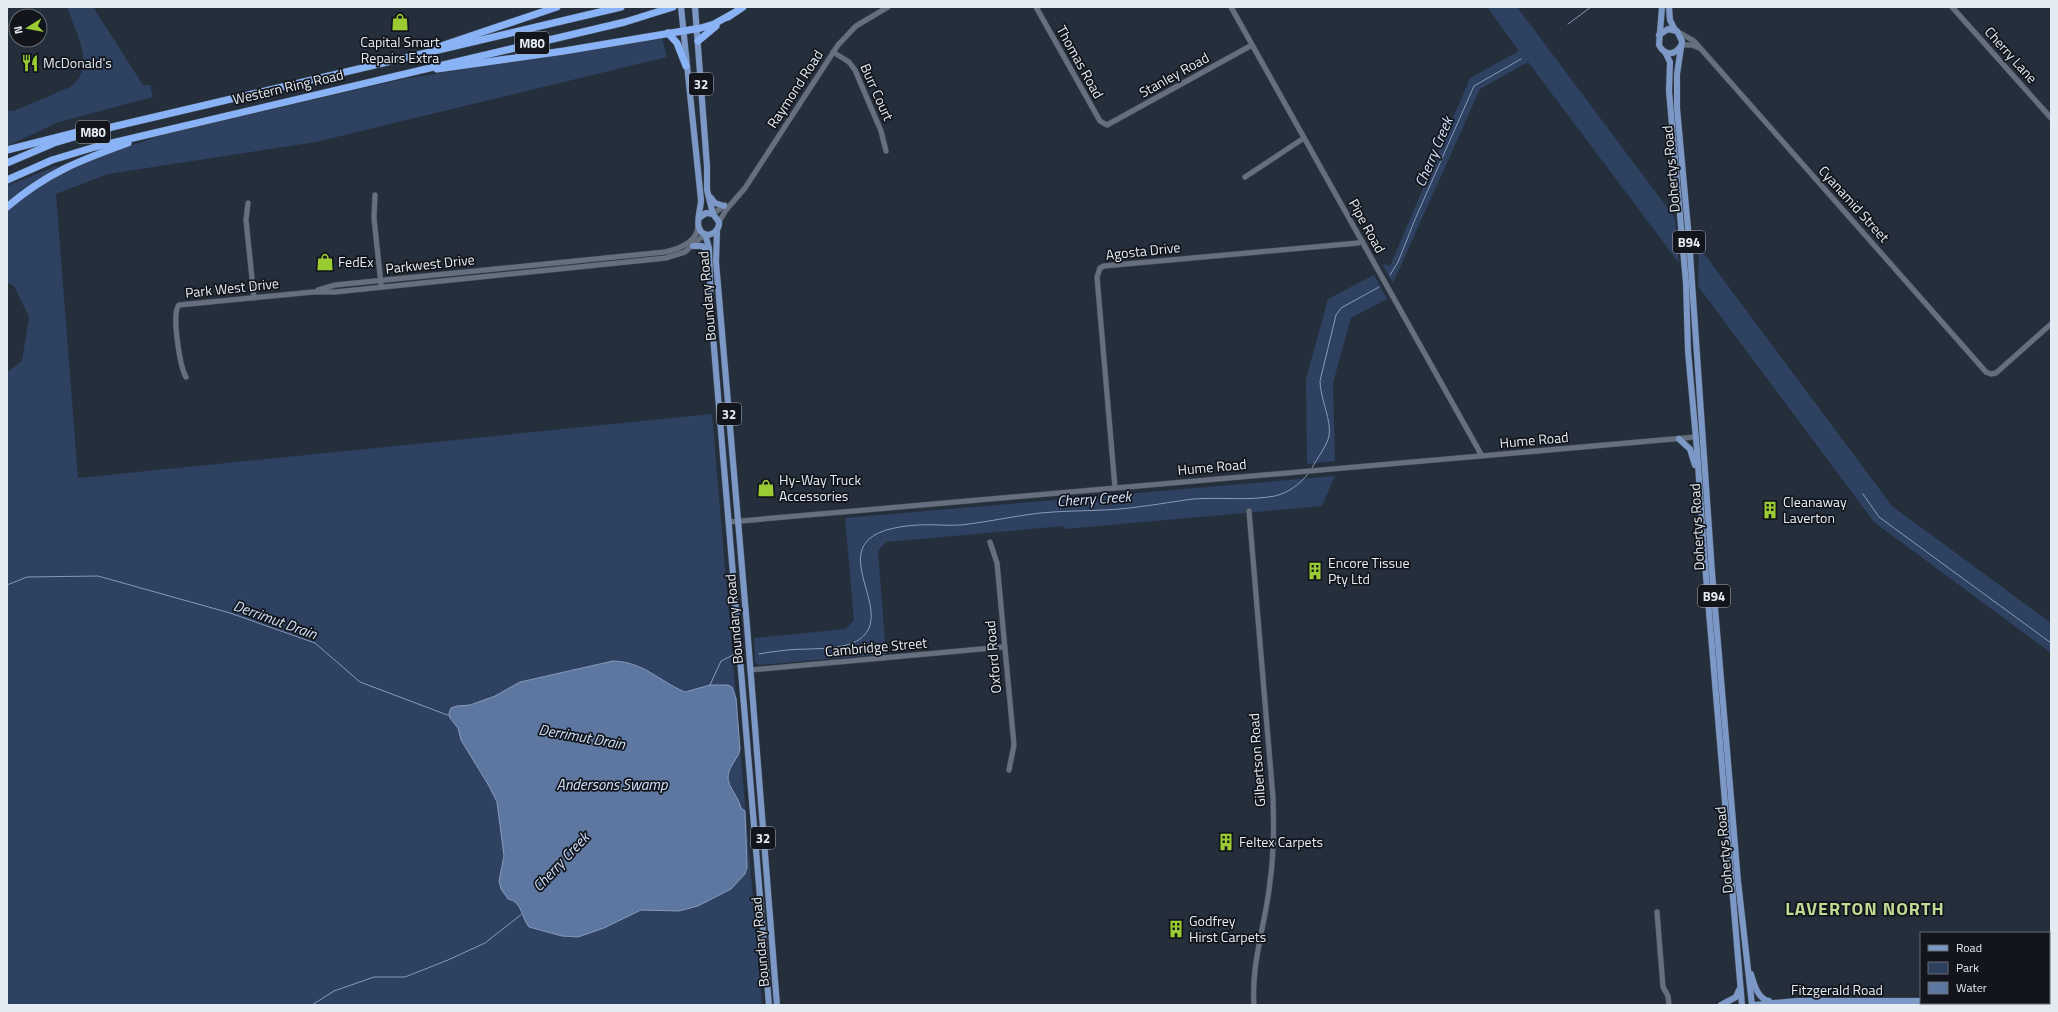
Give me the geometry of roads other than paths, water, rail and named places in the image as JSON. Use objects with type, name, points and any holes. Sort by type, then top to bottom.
[{"type":"highway","points":[[414,56],[461,38],[557,7]]},
{"type":"highway","name":"Western Ring Road","points":[[7,163],[35,150],[66,140],[621,7]]},
{"type":"highway","name":"Western Ring Road","points":[[7,180],[33,168],[75,153],[391,76],[625,22],[672,7]]},
{"type":"highway","points":[[391,76],[564,52],[683,30],[697,29],[710,26],[743,7]]},
{"type":"highway","points":[[698,41],[732,14]]},
{"type":"highway","points":[[668,33],[677,43],[686,66]]},
{"type":"highway","points":[[7,150],[60,135],[182,111]]},
{"type":"highway","points":[[7,207],[30,188],[61,169],[84,159],[166,130]]},
{"type":"main road","name":"32","points":[[681,7],[701,200],[698,226],[705,234]]},
{"type":"main road","name":"32","points":[[695,7],[708,166],[707,190],[713,214],[719,222],[717,231]]},
{"type":"main road","name":"B94","points":[[1662,7],[1658,45],[1665,52]]},
{"type":"main road","name":"B94","points":[[1669,7],[1670,20],[1677,32],[1681,46]]},
{"type":"main road","points":[[1659,35],[1668,29],[1677,32]]},
{"type":"main road","points":[[1665,52],[1675,52],[1681,46]]},
{"type":"main road","name":"Dohertys Road","points":[[1681,46],[1677,74],[1677,97],[1704,436],[1721,709],[1730,815],[1742,1005]]},
{"type":"main road","name":"Dohertys Road","points":[[1665,52],[1670,62],[1669,91],[1684,254],[1688,351],[1704,552],[1721,709]]},
{"type":"main road","points":[[707,190],[715,203],[724,206]]},
{"type":"main road","points":[[699,218],[706,213],[713,214]]},
{"type":"main road","points":[[705,234],[713,234],[717,231]]},
{"type":"main road","name":"Boundary Road","points":[[717,231],[715,252],[777,1005]]},
{"type":"main road","name":"Boundary Road","points":[[705,234],[709,252],[710,293],[769,1005]]},
{"type":"main road","points":[[693,246],[702,246],[709,252]]},
{"type":"main road","points":[[1696,437],[1704,436]]},
{"type":"main road","points":[[1679,439],[1688,445],[1693,455],[1700,490]]},
{"type":"main road","points":[[742,671],[750,670]]},
{"type":"main road","name":"Dohertys Road","points":[[1730,815],[1752,1005]]},
{"type":"main road","points":[[1748,965],[1760,996],[1764,1000],[1775,1002]]},
{"type":"main road","points":[[1722,1005],[1736,997],[1740,987]]},
{"type":"main road","name":"Fitzgerald Road","points":[[1752,1005],[1775,1002],[1832,1000],[1920,1001]]},
{"type":"street","name":"Raymond Road","points":[[719,222],[726,210],[745,188],[833,52],[856,26],[888,7]]},
{"type":"street","name":"Thomas Road","points":[[1036,7],[1100,122],[1107,126]]},
{"type":"street","name":"Pipe Road","points":[[1231,7],[1482,456]]},
{"type":"street","name":"Cherry Lane","points":[[1952,7],[2051,118]]},
{"type":"street","name":"Cyanamid Street","points":[[1677,32],[1690,38],[1700,49],[1986,372],[1991,374],[1996,373],[2051,324]]},
{"type":"street","name":"Stanley Road","points":[[1107,126],[1252,45]]},
{"type":"street","points":[[1681,46],[1692,45],[1700,49]]},
{"type":"street","name":"Burr Court","points":[[833,52],[849,62],[855,70],[881,131],[886,151]]},
{"type":"street","points":[[1245,177],[1304,138]]},
{"type":"street","points":[[375,195],[374,218],[381,287]]},
{"type":"street","name":"Raymond Road","points":[[713,214],[736,198]]},
{"type":"street","points":[[248,203],[246,220],[254,298]]},
{"type":"street","name":"Parkwest Drive","points":[[313,292],[335,292],[608,261],[677,249],[695,236],[698,226]]},
{"type":"street","name":"Parkwest Drive","points":[[313,292],[335,285],[674,256],[693,246],[705,234]]},
{"type":"street","name":"Agosta Drive","points":[[1115,488],[1097,277],[1100,268],[1104,266],[1358,244],[1362,241]]},
{"type":"street","name":"Park West Drive","points":[[186,377],[180,364],[175,313],[177,307],[313,292]]},
{"type":"street","name":"Hume Road","points":[[729,522],[1299,472],[1385,463],[1696,437]]},
{"type":"street","name":"Gilbertson Road","points":[[1249,511],[1273,798],[1275,845],[1269,891],[1258,946],[1253,994],[1254,1005]]},
{"type":"street","name":"Oxford Road","points":[[990,542],[997,563],[1003,647],[1014,745],[1009,770]]},
{"type":"street","name":"Cambridge Street","points":[[750,670],[1003,647]]},
{"type":"street","points":[[1657,912],[1663,988],[1668,996],[1669,1005]]},
{"type":"water","name":"Andersons Swamp","points":[[613,661],[624,662],[643,668],[685,692],[710,685],[728,685],[732,687],[736,698],[740,749],[738,756],[728,774],[728,781],[741,808],[745,811],[747,867],[745,874],[731,889],[698,906],[679,911],[641,910],[604,928],[578,937],[562,936],[529,927],[519,906],[513,900],[508,899],[501,889],[499,881],[504,856],[497,802],[461,740],[458,728],[450,718],[449,713],[451,708],[470,705],[495,696],[520,682]]},
{"type":"waterway","name":"Cherry Creek","points":[[1568,24],[1591,7]]},
{"type":"waterway","name":"Cherry Creek","points":[[1390,275],[1398,262],[1416,217],[1474,86],[1521,59]]},
{"type":"waterway","name":"Cherry Creek","points":[[1312,468],[1324,448],[1329,436],[1329,423],[1320,381],[1336,315],[1341,308],[1379,287]]},
{"type":"waterway","name":"Cherry Creek","points":[[759,654],[788,650],[844,646],[860,639],[870,625],[871,609],[862,573],[861,556],[867,541],[884,531],[918,525],[961,525],[1040,513],[1148,506],[1193,499],[1244,499],[1275,496],[1280,495],[1297,485],[1308,474]]},
{"type":"waterway","points":[[1863,494],[1879,517],[2051,643]]},
{"type":"waterway","name":"Derrimut Drain","points":[[7,585],[27,577],[98,576],[230,613],[315,643],[360,682],[450,716]]},
{"type":"waterway","name":"Cherry Creek","points":[[710,685],[721,661],[735,654]]},
{"type":"waterway","name":"Cherry Creek","points":[[312,1005],[334,991],[374,977],[405,977],[448,960],[485,943],[522,914]]},
{"type":"place","name":"Capital Smart Repairs Extra","points":[[400,22]]},
{"type":"place","name":"McDonald's","points":[[30,63]]},
{"type":"place","name":"FedEx","points":[[325,262]]},
{"type":"place","name":"Hy-Way Truck Accessories","points":[[766,488]]},
{"type":"place","name":"Cleanaway Laverton","points":[[1770,510]]},
{"type":"place","name":"Encore Tissue Pty Ltd","points":[[1315,571]]},
{"type":"place","name":"Feltex Carpets","points":[[1226,842]]},
{"type":"place","name":"Godfrey Hirst Carpets","points":[[1176,929]]},
{"type":"district","name":"LAVERTON NORTH","points":[[1865,909]]}]
